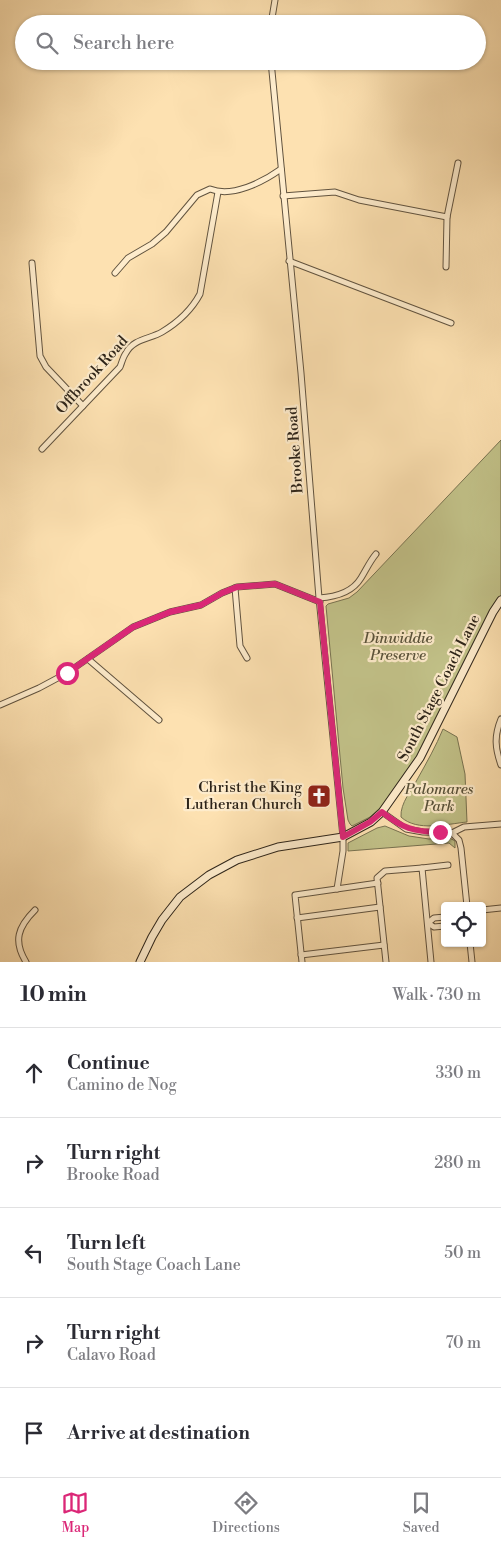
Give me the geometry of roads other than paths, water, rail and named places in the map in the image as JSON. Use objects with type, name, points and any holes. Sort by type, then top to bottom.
[{"type":"main road","name":"South Stage Coach Lane","points":[[140,962],[162,920],[180,897],[209,875],[237,860],[278,847],[343,837],[370,822],[382,812],[420,758],[493,612],[501,600]]},
{"type":"street","points":[[272,15],[275,0]]},
{"type":"street","name":"Brooke Road","points":[[272,70],[301,373],[319,600],[343,837],[343,851],[337,889]]},
{"type":"street","points":[[446,267],[447,217],[458,162]]},
{"type":"street","points":[[115,273],[128,258],[152,244],[166,232],[197,195],[210,189],[218,192],[256,184],[281,169]]},
{"type":"street","name":"Offbrook Road","points":[[42,449],[120,367],[126,352],[132,346],[141,340],[162,333],[179,320],[195,303],[200,294],[218,192]]},
{"type":"street","points":[[283,196],[335,192],[359,200],[447,217]]},
{"type":"street","points":[[289,261],[451,323]]},
{"type":"street","points":[[32,263],[40,356],[46,367],[83,406]]},
{"type":"street","points":[[0,705],[39,688],[88,659],[133,627],[170,612],[201,605],[234,588],[275,584],[319,600],[336,596],[351,589],[360,580],[376,554]]},
{"type":"street","points":[[234,588],[240,646],[247,658]]},
{"type":"street","points":[[88,659],[159,720]]},
{"type":"street","points":[[501,719],[495,735],[496,750],[501,765]]},
{"type":"street","points":[[382,812],[406,828],[423,832],[452,834],[464,827],[501,824]]},
{"type":"street","points":[[452,834],[459,840],[461,848],[467,902]]},
{"type":"street","points":[[386,962],[377,878],[385,871],[448,865]]},
{"type":"street","points":[[422,868],[431,962]]},
{"type":"street","points":[[302,962],[295,895],[378,883]]},
{"type":"street","points":[[297,918],[380,907]]},
{"type":"street","points":[[486,910],[501,908]]},
{"type":"street","points":[[26,962],[20,953],[18,939],[25,920],[35,910]]},
{"type":"street","points":[[428,923],[434,918],[441,917]]},
{"type":"street","points":[[428,923],[434,927],[441,926]]},
{"type":"street","points":[[301,955],[384,945]]},
{"type":"street","points":[[470,947],[472,962]]},
{"type":"place","name":"Christ the King Lutheran Church","points":[[319,796]]},
{"type":"park label","name":"Dinwiddie Preserve","points":[[398,646]]},
{"type":"park label","name":"Palomares Park","points":[[439,798]]}]
